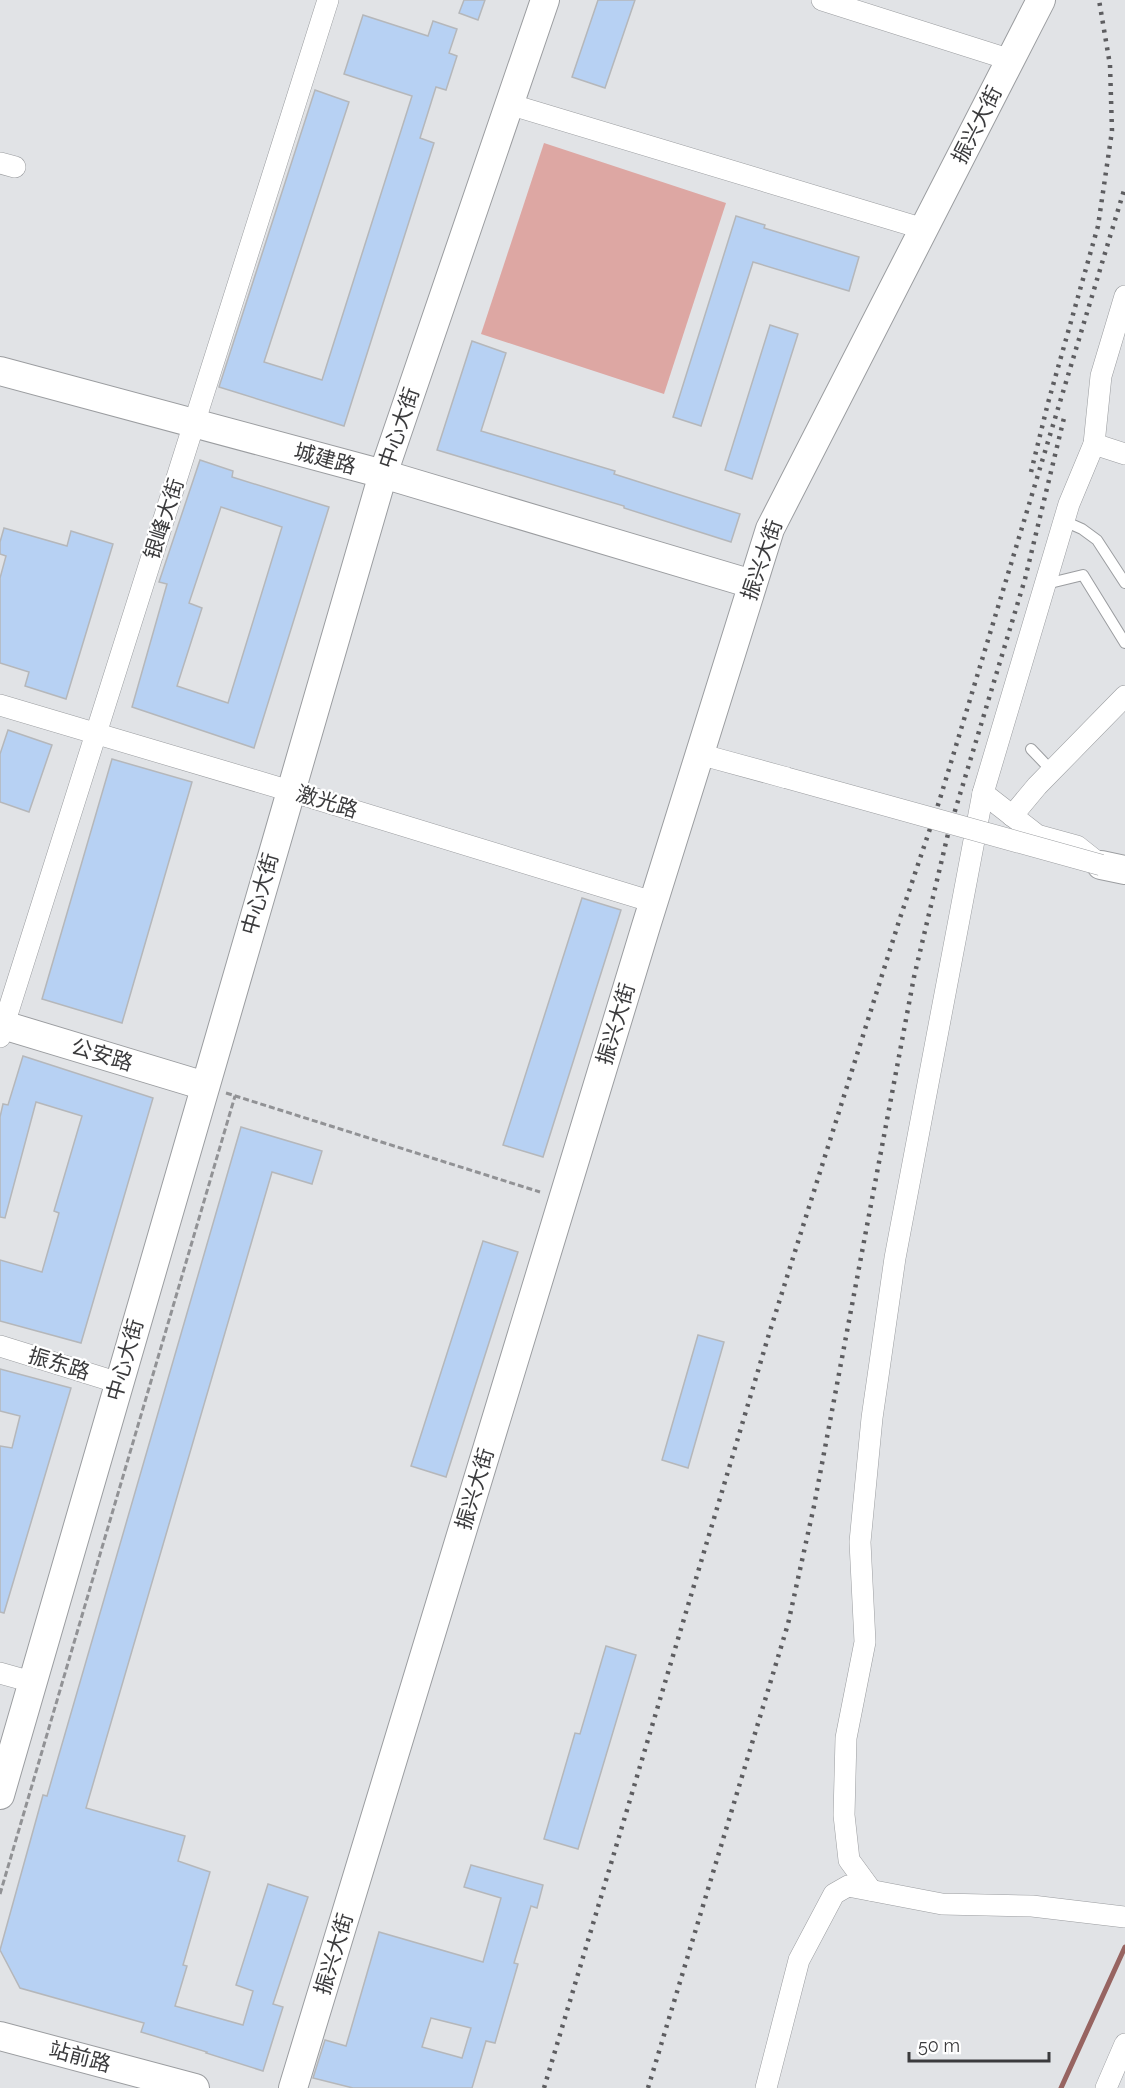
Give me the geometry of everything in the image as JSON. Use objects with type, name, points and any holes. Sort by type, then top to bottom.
[{"type":"street","name":"银峰大街","points":[[1,1029],[328,0]]},
{"type":"street","name":"中心大街","points":[[0,1795],[383,474],[545,0]]},
{"type":"street","points":[[822,0],[1011,60]]},
{"type":"street","name":"振兴大街","points":[[293,2088],[653,902],[770,529],[1041,0]]},
{"type":"street","points":[[509,104],[924,229]]},
{"type":"street","points":[[871,1890],[849,1860],[844,1815],[846,1738],[865,1642],[860,1542],[872,1418],[895,1258],[983,793],[1069,504],[1094,444],[1101,376],[1125,296]]},
{"type":"street","name":"城建路","points":[[0,371],[383,474],[752,584]]},
{"type":"street","points":[[1094,444],[1125,454]]},
{"type":"street","points":[[1012,816],[1125,696]]},
{"type":"street","name":"激光路","points":[[0,705],[653,902]]},
{"type":"street","points":[[699,754],[1113,868]]},
{"type":"street","points":[[983,793],[1037,835],[1077,846],[1113,868]]},
{"type":"street","name":"公安路","points":[[1,1029],[205,1086]]},
{"type":"street","name":"振东路","points":[[0,1346],[119,1383]]},
{"type":"street","points":[[0,1673],[32,1682]]},
{"type":"street","points":[[766,2088],[799,1960],[834,1894],[848,1886],[942,1904],[1032,1906],[1123,1917]]},
{"type":"street","name":"站前路","points":[[0,2036],[195,2088]]},
{"type":"street","points":[[1106,2088],[1125,2044]]},
{"type":"lane","points":[[1064,521],[1082,529],[1097,540],[1125,583]]},
{"type":"lane","points":[[1046,584],[1083,575],[1125,643]]},
{"type":"lane","points":[[1031,749],[1052,771]]},
{"type":"path","points":[[205,1086],[563,1199]]},
{"type":"path","points":[[0,1894],[236,1096]]},
{"type":"shaded area","points":[[544,143],[726,203],[664,394],[481,334]]},
{"type":"building","points":[[464,0],[485,0],[478,20],[459,13]]},
{"type":"building","points":[[598,0],[635,0],[605,88],[572,77]]},
{"type":"building","points":[[363,15],[428,36],[433,21],[457,29],[449,53],[457,56],[446,90],[436,87],[420,138],[434,143],[344,426],[219,387],[315,90],[349,102],[264,362],[322,380],[412,96],[344,74]]},
{"type":"building","points":[[736,216],[765,225],[764,228],[859,257],[849,291],[753,262],[701,426],[673,417]]},
{"type":"building","points":[[770,325],[798,334],[752,479],[725,470]]},
{"type":"building","points":[[472,341],[506,353],[481,431],[615,471],[614,474],[740,514],[731,542],[624,508],[624,506],[437,450]]},
{"type":"building","points":[[200,460],[233,471],[232,477],[329,507],[254,748],[132,707],[167,584],[159,582]],"holes":[[[221,507],[282,527],[228,703],[177,686],[202,608],[189,603]]]},
{"type":"building","points":[[4,528],[67,546],[71,531],[113,544],[66,699],[25,686],[29,672],[0,663],[0,578],[6,556],[0,554],[0,542]]},
{"type":"building","points":[[8,730],[52,745],[29,812],[0,802],[0,754]]},
{"type":"building","points":[[112,759],[192,782],[122,1023],[42,999]]},
{"type":"building","points":[[582,898],[621,910],[543,1157],[503,1145]]},
{"type":"building","points":[[23,1056],[153,1098],[81,1343],[0,1321],[0,1260],[42,1272],[59,1213],[54,1211],[82,1116],[36,1102],[5,1218],[0,1217],[0,1117],[3,1104],[8,1105]]},
{"type":"building","points":[[241,1127],[322,1151],[312,1184],[272,1172],[86,1808],[185,1836],[178,1861],[210,1872],[183,1965],[187,1966],[175,2006],[243,2025],[253,1991],[236,1985],[268,1884],[308,1897],[273,2004],[283,2007],[263,2071],[141,2032],[144,2023],[20,1988],[0,1950],[43,1795],[47,1796]]},
{"type":"building","points":[[483,1241],[518,1252],[446,1477],[411,1466]]},
{"type":"building","points":[[698,1335],[724,1342],[688,1468],[662,1460]]},
{"type":"building","points":[[0,1369],[71,1388],[4,1613],[0,1612],[0,1446],[12,1448],[20,1416],[0,1411]]},
{"type":"building","points":[[606,1646],[636,1655],[578,1849],[544,1839],[575,1733],[580,1734]]},
{"type":"building","points":[[471,1865],[543,1885],[537,1908],[531,1906],[514,1963],[518,1964],[495,2043],[486,2041],[472,2088],[353,2088],[313,2078],[325,2040],[346,2046],[379,1932],[483,1962],[501,1898],[464,1887]],"holes":[[[431,2018],[471,2028],[462,2058],[422,2047]]]},
{"type":"waterway","points":[[1061,2088],[1125,1947]]},
{"type":"railway","points":[[1031,472],[1098,226],[1112,131],[1110,65],[1099,0]]},
{"type":"railway","points":[[544,2088],[769,1334],[900,918],[939,802],[1125,187]]},
{"type":"railway","points":[[648,2088],[788,1624],[814,1506],[914,977],[948,834],[1025,579],[1064,418]]}]
